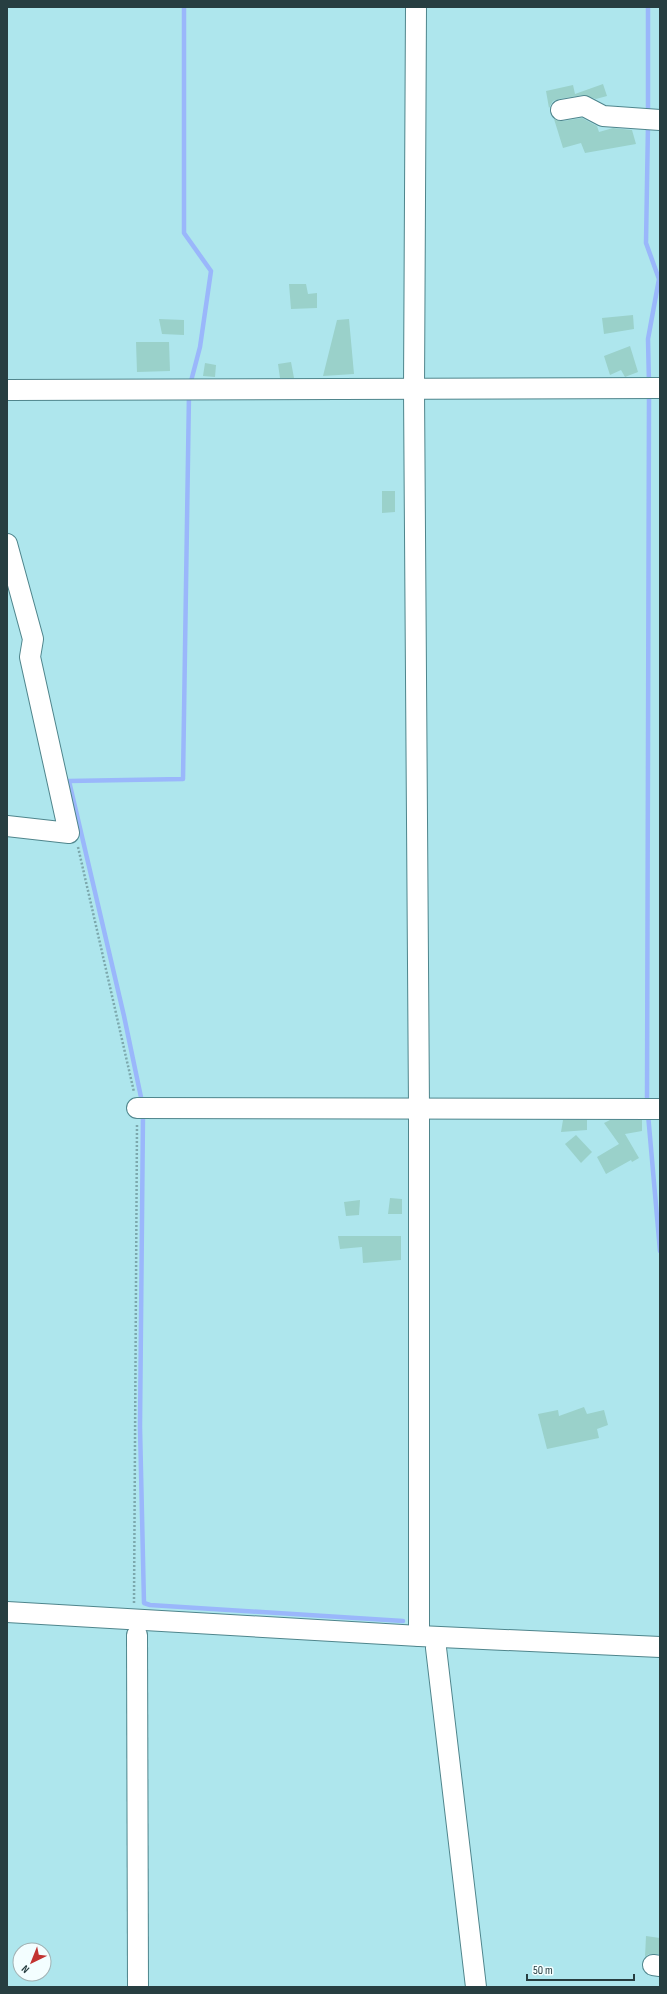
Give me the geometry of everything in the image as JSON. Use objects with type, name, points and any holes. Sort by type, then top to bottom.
[{"type":"street","points":[[416,7],[414,390],[419,1108],[419,1636]]},
{"type":"street","points":[[561,110],[584,106],[603,116],[660,120]]},
{"type":"street","points":[[7,390],[414,390],[660,388]]},
{"type":"street","points":[[7,544],[33,639],[30,657],[69,833],[7,826]]},
{"type":"street","points":[[138,1108],[660,1109]]},
{"type":"street","points":[[7,1612],[136,1627],[419,1636],[660,1647]]},
{"type":"street","points":[[136,1627],[138,1987]]},
{"type":"street","points":[[436,1648],[476,1987]]},
{"type":"path","points":[[69,833],[80,850],[138,1108],[136,1627]]},
{"type":"building","points":[[603,84],[607,96],[596,99],[583,95],[559,99],[553,101],[549,108],[546,91],[573,85],[575,94]]},
{"type":"building","points":[[582,118],[597,126],[599,132],[613,128],[632,130],[636,144],[585,153],[581,143],[563,148],[554,119],[563,121]]},
{"type":"building","points":[[289,284],[306,284],[308,294],[317,293],[317,308],[291,309]]},
{"type":"building","points":[[633,315],[634,329],[604,334],[602,318]]},
{"type":"building","points":[[159,319],[184,320],[184,335],[162,334]]},
{"type":"building","points":[[349,319],[354,374],[323,376],[337,320]]},
{"type":"building","points":[[136,342],[169,342],[170,371],[137,372]]},
{"type":"building","points":[[630,346],[638,372],[625,377],[621,370],[610,375],[604,356]]},
{"type":"building","points":[[291,362],[294,378],[280,378],[278,364]]},
{"type":"building","points":[[205,363],[216,365],[215,377],[203,376]]},
{"type":"building","points":[[382,491],[395,491],[395,512],[382,513]]},
{"type":"building","points":[[563,1120],[587,1120],[587,1130],[561,1132]]},
{"type":"building","points":[[610,1120],[642,1120],[642,1131],[625,1134],[639,1158],[632,1162],[631,1160],[606,1174],[597,1157],[619,1144],[604,1123]]},
{"type":"building","points":[[576,1135],[592,1152],[581,1163],[565,1144]]},
{"type":"building","points":[[390,1198],[402,1199],[402,1214],[388,1214]]},
{"type":"building","points":[[360,1200],[359,1215],[346,1216],[344,1202]]},
{"type":"building","points":[[338,1236],[401,1236],[401,1260],[363,1263],[362,1247],[340,1249]]},
{"type":"building","points":[[584,1407],[587,1414],[604,1410],[608,1425],[597,1429],[599,1438],[547,1449],[538,1414],[558,1410],[559,1416]]},
{"type":"building","points":[[646,1936],[660,1938],[660,1954],[649,1954],[645,1957]]},
{"type":"waterway","points":[[184,7],[184,233],[211,271],[200,347],[190,385]]},
{"type":"waterway","points":[[648,7],[648,115]]},
{"type":"waterway","points":[[648,125],[646,243],[659,279],[648,339],[649,384]]},
{"type":"waterway","points":[[142,1102],[124,1016],[69,781],[183,779],[189,394]]},
{"type":"waterway","points":[[647,1104],[649,394]]},
{"type":"waterway","points":[[143,1114],[140,1427],[144,1603],[150,1605],[403,1621]]},
{"type":"waterway","points":[[648,1114],[660,1251]]}]
